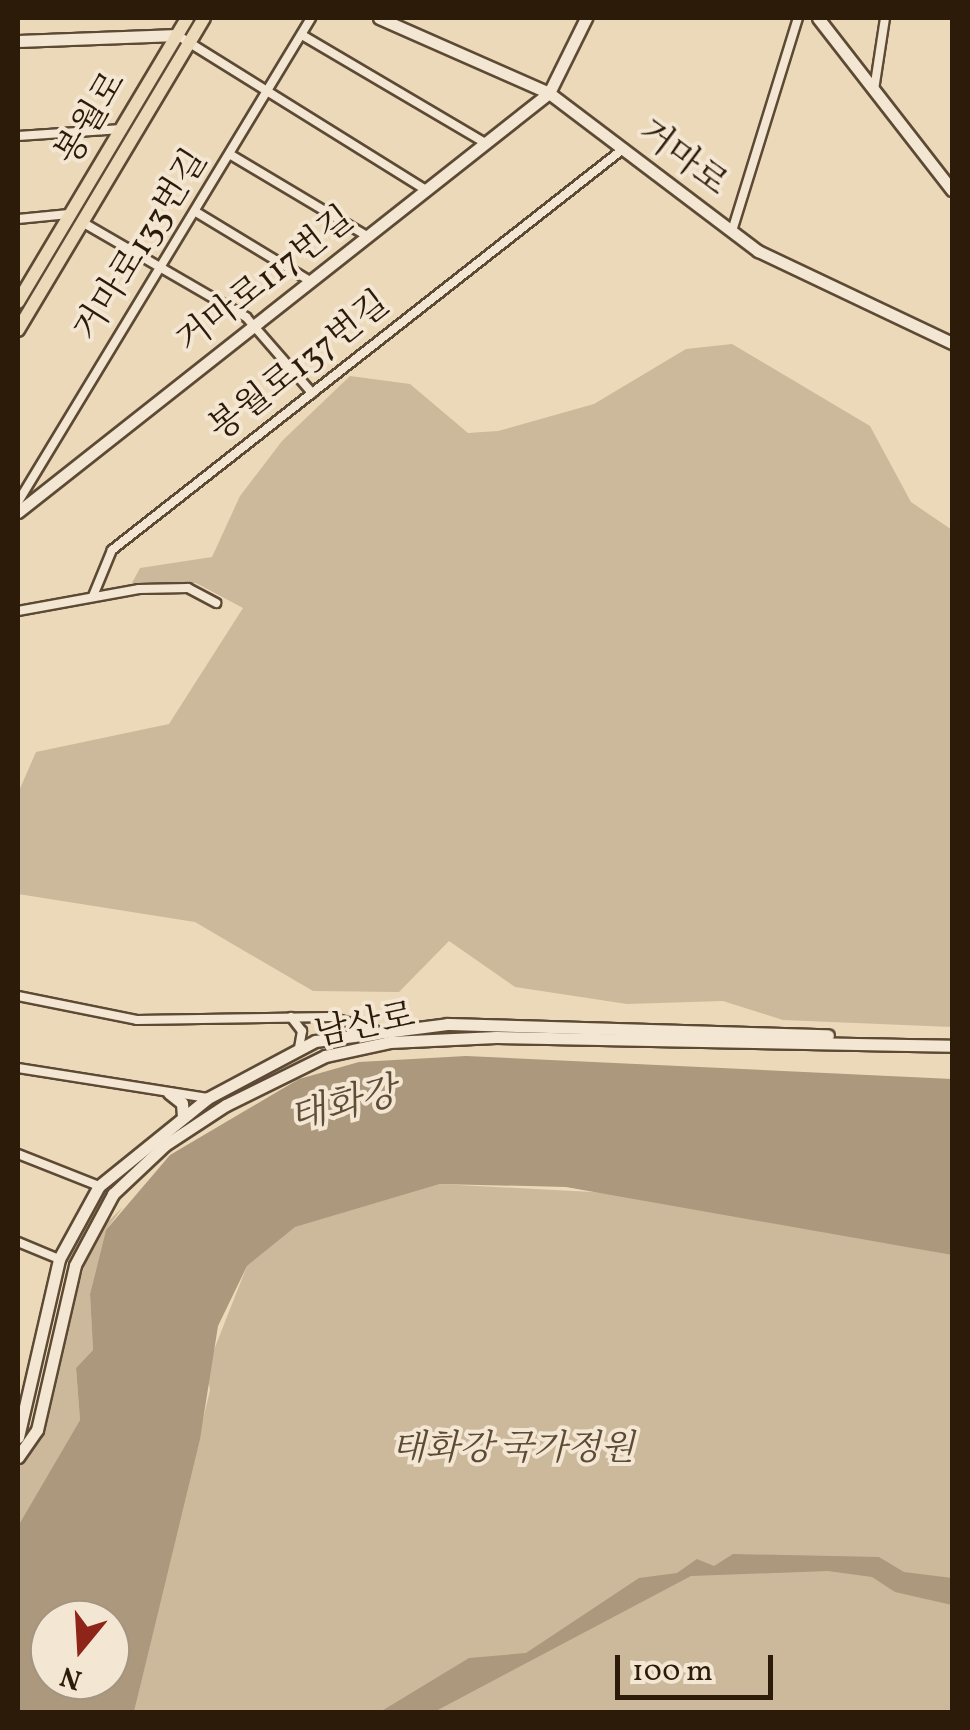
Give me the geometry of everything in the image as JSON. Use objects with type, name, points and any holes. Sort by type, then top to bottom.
[{"type":"main road","name":"봉월로","points":[[18,302],[57,250],[122,129],[182,39],[188,18]]},
{"type":"main road","points":[[75,218],[182,39],[204,18]]},
{"type":"main road","name":"거마로","points":[[379,18],[549,93],[732,231],[952,342]]},
{"type":"main road","points":[[549,93],[586,18]]},
{"type":"main road","points":[[818,18],[952,190]]},
{"type":"main road","points":[[18,41],[182,39]]},
{"type":"main road","name":"거마로117번길","points":[[18,512],[549,93]]},
{"type":"main road","points":[[18,330],[57,250]]},
{"type":"main road","name":"남산로","points":[[19,1428],[60,1259],[99,1186],[208,1098],[299,1049],[374,1030],[636,1025],[952,1043]]},
{"type":"main road","name":"남산로","points":[[18,1458],[37,1430],[75,1266],[113,1194],[165,1146],[259,1086],[325,1056],[390,1042],[660,1034],[952,1043]]},
{"type":"main road","points":[[169,1094],[182,1103],[183,1116]]},
{"type":"street","name":"거마로133번길","points":[[18,502],[268,94],[310,18]]},
{"type":"street","points":[[732,231],[798,18]]},
{"type":"street","points":[[874,90],[885,18]]},
{"type":"street","points":[[302,34],[485,143]]},
{"type":"street","points":[[182,39],[426,190]]},
{"type":"street","points":[[18,136],[122,129]]},
{"type":"street","name":"봉월로137번길","points":[[93,596],[112,550],[623,149]]},
{"type":"street","points":[[230,154],[368,236]]},
{"type":"street","points":[[196,212],[310,282]]},
{"type":"street","points":[[18,220],[75,218],[161,268],[255,324],[312,393]]},
{"type":"street","points":[[18,611],[93,596],[188,588],[216,603]]},
{"type":"street","points":[[18,996],[137,1020],[291,1017],[374,1030],[390,1042]]},
{"type":"street","points":[[291,1017],[302,1032],[299,1049]]},
{"type":"street","points":[[18,1068],[208,1098]]},
{"type":"street","points":[[18,1154],[99,1186]]},
{"type":"street","points":[[18,1242],[60,1259]]},
{"type":"green space","points":[[732,344],[870,426],[911,502],[952,530],[952,1027],[783,1020],[723,1001],[627,1004],[515,987],[449,941],[399,992],[313,991],[195,922],[18,894],[18,793],[36,752],[169,724],[243,608],[196,583],[132,583],[140,568],[212,557],[240,496],[282,441],[350,376],[410,384],[468,433],[498,431],[594,404],[686,349]]},
{"type":"green space","name":"태화강 국가정원","points":[[440,1184],[630,1194],[952,1255],[952,1712],[134,1712],[210,1390],[206,1370],[247,1266],[294,1227]]},
{"type":"green space","points":[[123,1207],[106,1230],[90,1294],[93,1350],[76,1368],[80,1420],[18,1526],[18,1458],[37,1430],[93,1236]]},
{"type":"water","name":"태화강","points":[[466,1056],[952,1079],[952,1255],[566,1187],[440,1184],[295,1227],[247,1266],[218,1326],[200,1439],[134,1712],[18,1712],[18,1526],[80,1420],[76,1368],[93,1350],[90,1294],[106,1230],[170,1155],[299,1079],[359,1062]]},
{"type":"water","points":[[733,1554],[879,1557],[904,1572],[952,1578],[952,1605],[895,1592],[872,1577],[828,1571],[691,1576],[434,1712],[380,1712],[469,1658],[526,1653],[639,1578],[677,1573],[697,1559],[714,1566]]}]
